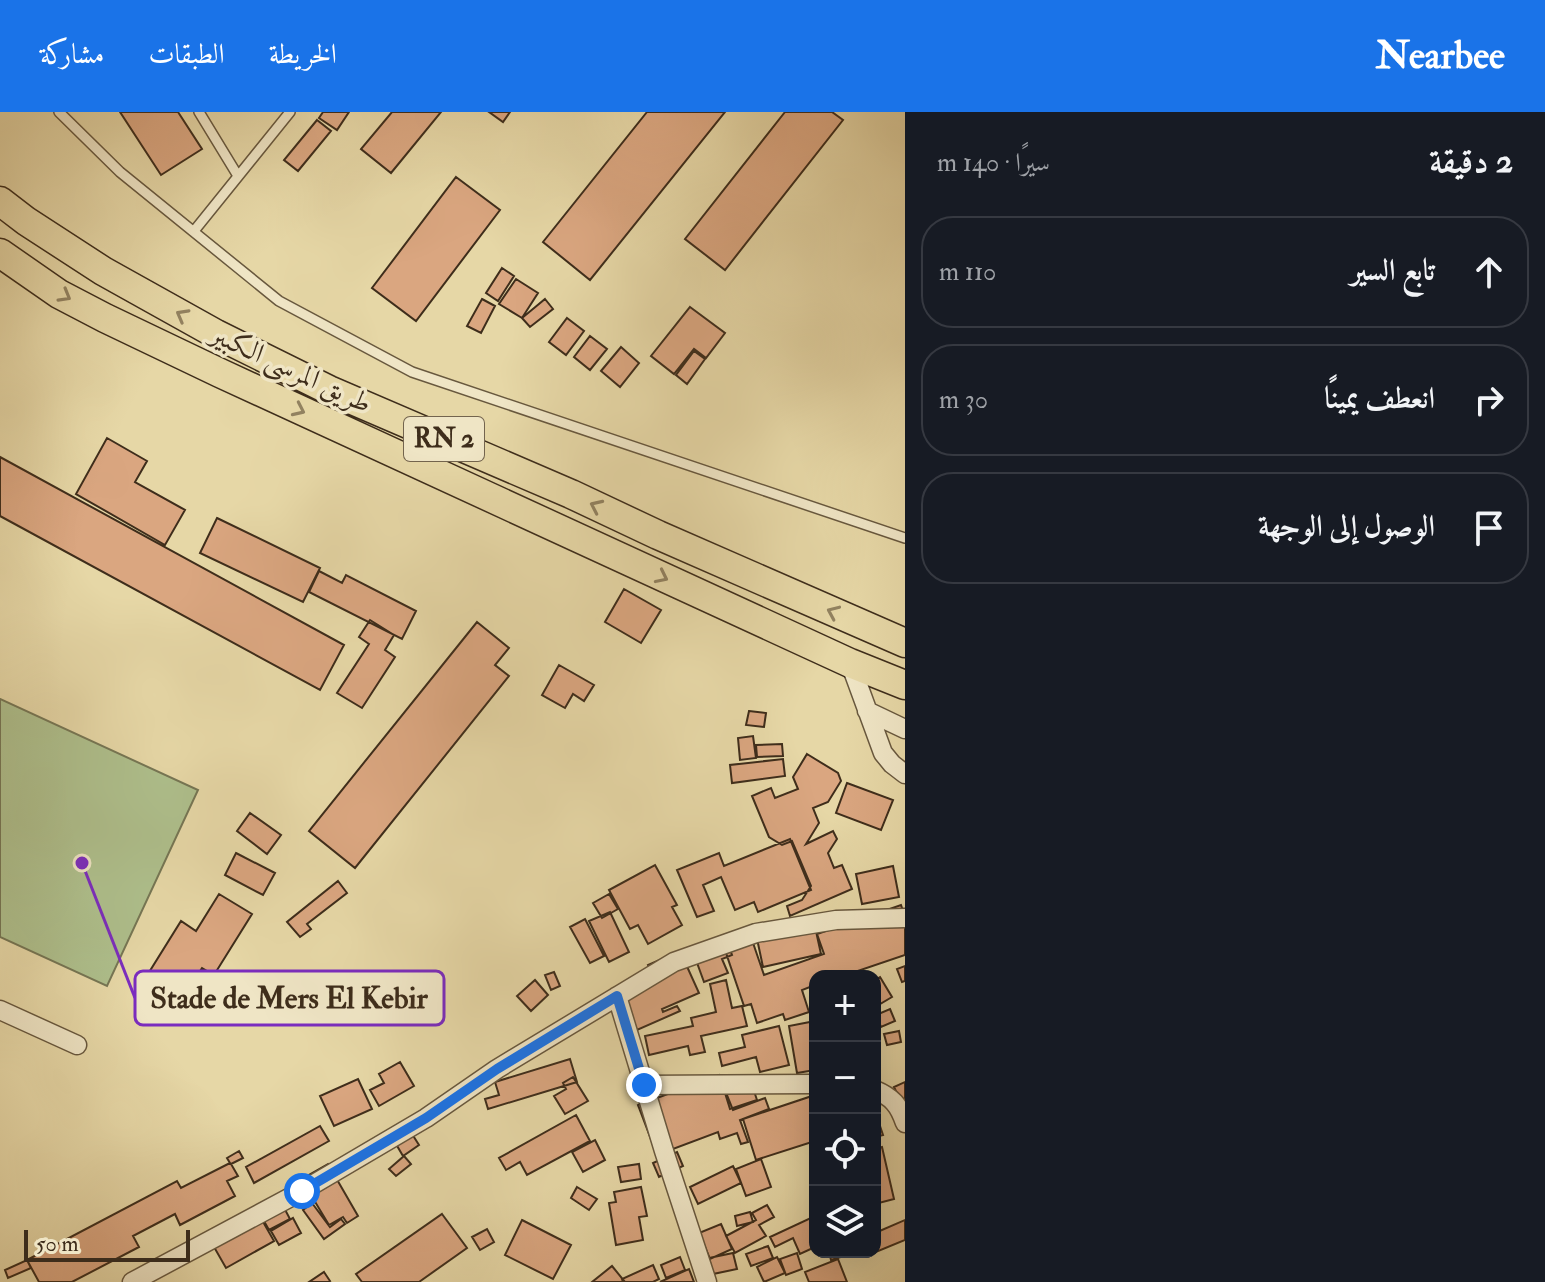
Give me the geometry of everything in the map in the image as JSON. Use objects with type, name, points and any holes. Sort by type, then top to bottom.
[{"type":"main road","name":"طريق المرسى الكبير","points":[[0,201],[103,271],[216,334],[329,390],[905,643]]},
{"type":"main road","name":"طريق المرسى الكبير","points":[[0,253],[59,294],[220,373],[850,663],[905,685]]},
{"type":"street","points":[[850,663],[883,753],[905,774]]},
{"type":"street","points":[[867,711],[905,729]]},
{"type":"street","points":[[132,1282],[302,1191],[674,962],[756,933],[836,920],[905,918]]},
{"type":"street","points":[[617,996],[707,1282]]},
{"type":"street","points":[[0,1010],[77,1045]]},
{"type":"street","points":[[644,1085],[809,1084]]},
{"type":"street","points":[[881,1092],[895,1102],[905,1123]]},
{"type":"lane","points":[[59,112],[120,172],[279,301],[412,372],[905,538]]},
{"type":"lane","points":[[199,112],[238,176]]},
{"type":"lane","points":[[194,231],[290,112]]},
{"type":"green space","points":[[0,699],[198,790],[107,986],[0,937]]},
{"type":"building","points":[[120,112],[178,112],[202,149],[161,175]]},
{"type":"building","points":[[323,112],[349,112],[337,130],[319,118]]},
{"type":"building","points":[[392,112],[441,112],[391,173],[361,149]]},
{"type":"building","points":[[489,112],[510,112],[503,122]]},
{"type":"building","points":[[647,112],[725,112],[590,280],[543,242]]},
{"type":"building","points":[[785,112],[832,112],[843,120],[725,270],[685,239]]},
{"type":"building","points":[[317,120],[331,131],[298,171],[284,160]]},
{"type":"building","points":[[456,177],[500,210],[416,321],[372,288]]},
{"type":"building","points":[[502,268],[514,276],[498,301],[486,293]]},
{"type":"building","points":[[516,279],[538,293],[522,318],[499,304]]},
{"type":"building","points":[[482,299],[495,306],[481,333],[467,326]]},
{"type":"building","points":[[545,299],[553,309],[530,327],[522,318]]},
{"type":"building","points":[[690,307],[725,333],[706,358],[694,349],[674,374],[651,356]]},
{"type":"building","points":[[567,318],[584,331],[566,355],[549,342]]},
{"type":"building","points":[[590,336],[607,349],[590,370],[574,357]]},
{"type":"building","points":[[621,347],[639,363],[620,387],[601,371]]},
{"type":"building","points":[[694,351],[705,359],[687,384],[676,375]]},
{"type":"building","points":[[107,438],[147,461],[135,482],[185,510],[165,545],[76,494]]},
{"type":"building","points":[[0,457],[344,645],[320,690],[0,516]]},
{"type":"building","points":[[217,518],[320,568],[303,602],[200,553]]},
{"type":"building","points":[[319,571],[342,583],[346,575],[416,611],[402,639],[309,592]]},
{"type":"building","points":[[624,589],[661,610],[641,643],[605,622]]},
{"type":"building","points":[[370,620],[394,635],[385,650],[395,657],[362,708],[337,693],[369,644],[359,637]]},
{"type":"building","points":[[477,622],[509,648],[495,665],[509,676],[355,868],[309,831]]},
{"type":"building","points":[[559,665],[594,685],[584,701],[573,694],[565,708],[542,695]]},
{"type":"building","points":[[749,711],[766,713],[764,727],[746,725]]},
{"type":"building","points":[[753,736],[756,758],[740,760],[738,738]]},
{"type":"building","points":[[782,744],[783,756],[757,757],[756,745]]},
{"type":"building","points":[[807,754],[838,773],[841,781],[828,802],[813,808],[819,823],[806,844],[833,831],[837,839],[828,853],[834,868],[842,865],[852,889],[790,916],[787,906],[802,900],[811,886],[792,841],[782,845],[769,837],[752,796],[771,788],[775,798],[798,789],[793,777]]},
{"type":"building","points":[[783,759],[785,776],[732,783],[730,765]]},
{"type":"building","points":[[847,783],[893,800],[881,830],[836,813]]},
{"type":"building","points":[[250,813],[281,835],[267,854],[237,831]]},
{"type":"building","points":[[790,839],[811,890],[758,912],[754,902],[735,910],[721,877],[703,885],[714,911],[697,917],[677,870],[719,853],[724,866]]},
{"type":"building","points":[[236,853],[275,873],[263,895],[225,875]]},
{"type":"building","points":[[655,865],[677,905],[672,907],[682,925],[648,944],[638,925],[630,929],[609,890]]},
{"type":"building","points":[[893,866],[899,897],[862,904],[856,874]]},
{"type":"building","points":[[338,881],[347,893],[307,924],[311,929],[300,937],[287,922]]},
{"type":"building","points":[[219,894],[252,914],[214,975],[202,968],[179,1004],[143,982],[181,921],[196,931]]},
{"type":"building","points":[[609,894],[618,909],[602,918],[593,903]]},
{"type":"building","points":[[901,905],[905,917],[905,955],[861,970],[809,970],[809,987],[802,990],[809,1012],[785,1020],[783,1014],[757,1023],[751,1004],[744,1006],[724,947],[751,937],[764,975],[824,954],[817,934]]},
{"type":"building","points":[[610,912],[629,952],[609,962],[589,921]]},
{"type":"building","points":[[585,919],[604,956],[590,963],[570,927]]},
{"type":"building","points":[[814,922],[821,954],[763,967],[756,934]]},
{"type":"building","points":[[725,936],[732,955],[722,959],[728,973],[704,982],[692,949]]},
{"type":"building","points":[[680,951],[699,993],[662,1009],[663,1012],[677,1006],[680,1011],[637,1030],[618,987],[651,972],[648,965]]},
{"type":"building","points":[[905,966],[905,981],[902,982],[897,969]]},
{"type":"building","points":[[554,972],[560,986],[551,990],[545,975]]},
{"type":"building","points":[[881,979],[892,997],[881,1003]]},
{"type":"building","points":[[535,980],[548,995],[531,1011],[517,996]]},
{"type":"building","points":[[726,980],[732,1008],[742,1006],[747,1026],[701,1036],[705,1052],[690,1055],[688,1046],[649,1055],[645,1036],[693,1026],[691,1018],[716,1012],[710,984]]},
{"type":"building","points":[[890,1009],[895,1021],[881,1027],[881,1013]]},
{"type":"building","points":[[809,1022],[809,1071],[797,1073],[789,1026]]},
{"type":"building","points":[[779,1026],[789,1065],[760,1072],[756,1057],[722,1066],[719,1053],[745,1047],[742,1035]]},
{"type":"building","points":[[899,1031],[901,1042],[887,1045],[884,1034]]},
{"type":"building","points":[[570,1059],[577,1082],[488,1109],[485,1099],[499,1095],[495,1082]]},
{"type":"building","points":[[400,1062],[414,1086],[379,1106],[370,1090],[384,1083],[379,1074]]},
{"type":"building","points":[[719,1075],[733,1110],[765,1098],[769,1109],[740,1120],[748,1142],[741,1144],[737,1133],[720,1139],[718,1132],[657,1155],[638,1105]]},
{"type":"building","points":[[573,1077],[588,1101],[565,1114],[554,1096],[566,1089],[563,1083]]},
{"type":"building","points":[[358,1079],[372,1109],[334,1126],[320,1096]]},
{"type":"building","points":[[905,1082],[905,1110],[894,1087]]},
{"type":"building","points":[[752,1085],[757,1100],[730,1109],[725,1093]]},
{"type":"building","points":[[809,1097],[809,1143],[756,1160],[743,1119]]},
{"type":"building","points":[[576,1115],[590,1141],[527,1175],[520,1162],[506,1170],[499,1158]]},
{"type":"building","points":[[320,1126],[329,1141],[254,1183],[246,1167]]},
{"type":"building","points":[[412,1134],[419,1145],[403,1156],[396,1144]]},
{"type":"building","points":[[595,1140],[605,1160],[583,1172],[572,1152]]},
{"type":"building","points":[[881,1147],[894,1199],[881,1202],[881,1186]]},
{"type":"building","points":[[239,1151],[243,1158],[231,1164],[238,1176],[227,1181],[235,1196],[180,1225],[175,1214],[133,1236],[139,1247],[72,1282],[39,1282],[27,1260],[177,1181],[181,1188],[230,1163],[227,1158]]},
{"type":"building","points":[[677,1152],[683,1166],[659,1177],[653,1163]]},
{"type":"building","points":[[404,1156],[411,1164],[396,1176],[389,1169]]},
{"type":"building","points":[[761,1159],[771,1187],[746,1196],[736,1169]]},
{"type":"building","points":[[328,1164],[358,1216],[347,1223],[343,1217],[329,1225],[314,1200],[303,1206],[291,1185]]},
{"type":"building","points":[[639,1164],[641,1179],[621,1182],[618,1167]]},
{"type":"building","points":[[733,1166],[741,1183],[698,1204],[690,1187]]},
{"type":"building","points":[[577,1187],[597,1199],[589,1210],[571,1198]]},
{"type":"building","points":[[641,1187],[647,1216],[639,1217],[643,1240],[616,1245],[609,1203],[616,1202],[614,1192]]},
{"type":"building","points":[[281,1202],[290,1219],[269,1230],[260,1214]]},
{"type":"building","points":[[312,1203],[330,1227],[341,1219],[345,1224],[324,1239],[303,1210]]},
{"type":"building","points":[[767,1205],[774,1217],[759,1225],[766,1236],[735,1253],[726,1236],[756,1220],[752,1213]]},
{"type":"building","points":[[750,1212],[753,1222],[737,1226],[735,1216]]},
{"type":"building","points":[[258,1213],[274,1241],[226,1268],[210,1240]]},
{"type":"building","points":[[442,1214],[467,1248],[419,1282],[362,1282],[356,1274]]},
{"type":"building","points":[[293,1218],[301,1233],[279,1245],[271,1231]]},
{"type":"building","points":[[809,1219],[809,1250],[800,1254],[793,1238],[775,1247],[770,1237]]},
{"type":"building","points":[[522,1220],[571,1245],[553,1279],[505,1255]]},
{"type":"building","points":[[905,1220],[905,1240],[881,1250],[881,1230]]},
{"type":"building","points":[[721,1224],[732,1249],[710,1259],[699,1233]]},
{"type":"building","points":[[487,1229],[494,1242],[480,1250],[472,1237]]},
{"type":"building","points":[[768,1246],[773,1258],[751,1266],[746,1254]]},
{"type":"building","points":[[733,1253],[737,1269],[713,1274],[709,1258]]},
{"type":"building","points":[[797,1253],[802,1269],[786,1275],[780,1259]]},
{"type":"building","points":[[680,1257],[685,1270],[666,1278],[661,1265]]},
{"type":"building","points":[[777,1257],[785,1273],[764,1282],[757,1267]]},
{"type":"building","points":[[838,1259],[847,1282],[809,1282],[805,1272]]},
{"type":"building","points":[[27,1260],[31,1268],[8,1278],[5,1270]]},
{"type":"building","points":[[653,1265],[659,1279],[653,1282],[623,1282],[622,1279]]},
{"type":"building","points":[[612,1266],[625,1282],[592,1282]]},
{"type":"building","points":[[689,1269],[694,1282],[660,1282]]},
{"type":"building","points":[[324,1272],[330,1281],[309,1282]]},
{"type":"place","name":"Stade de Mers El Kebir","points":[[82,863]]},
{"type":"route","points":[[302,1191],[426,1118],[497,1069],[617,996],[644,1085]]}]
